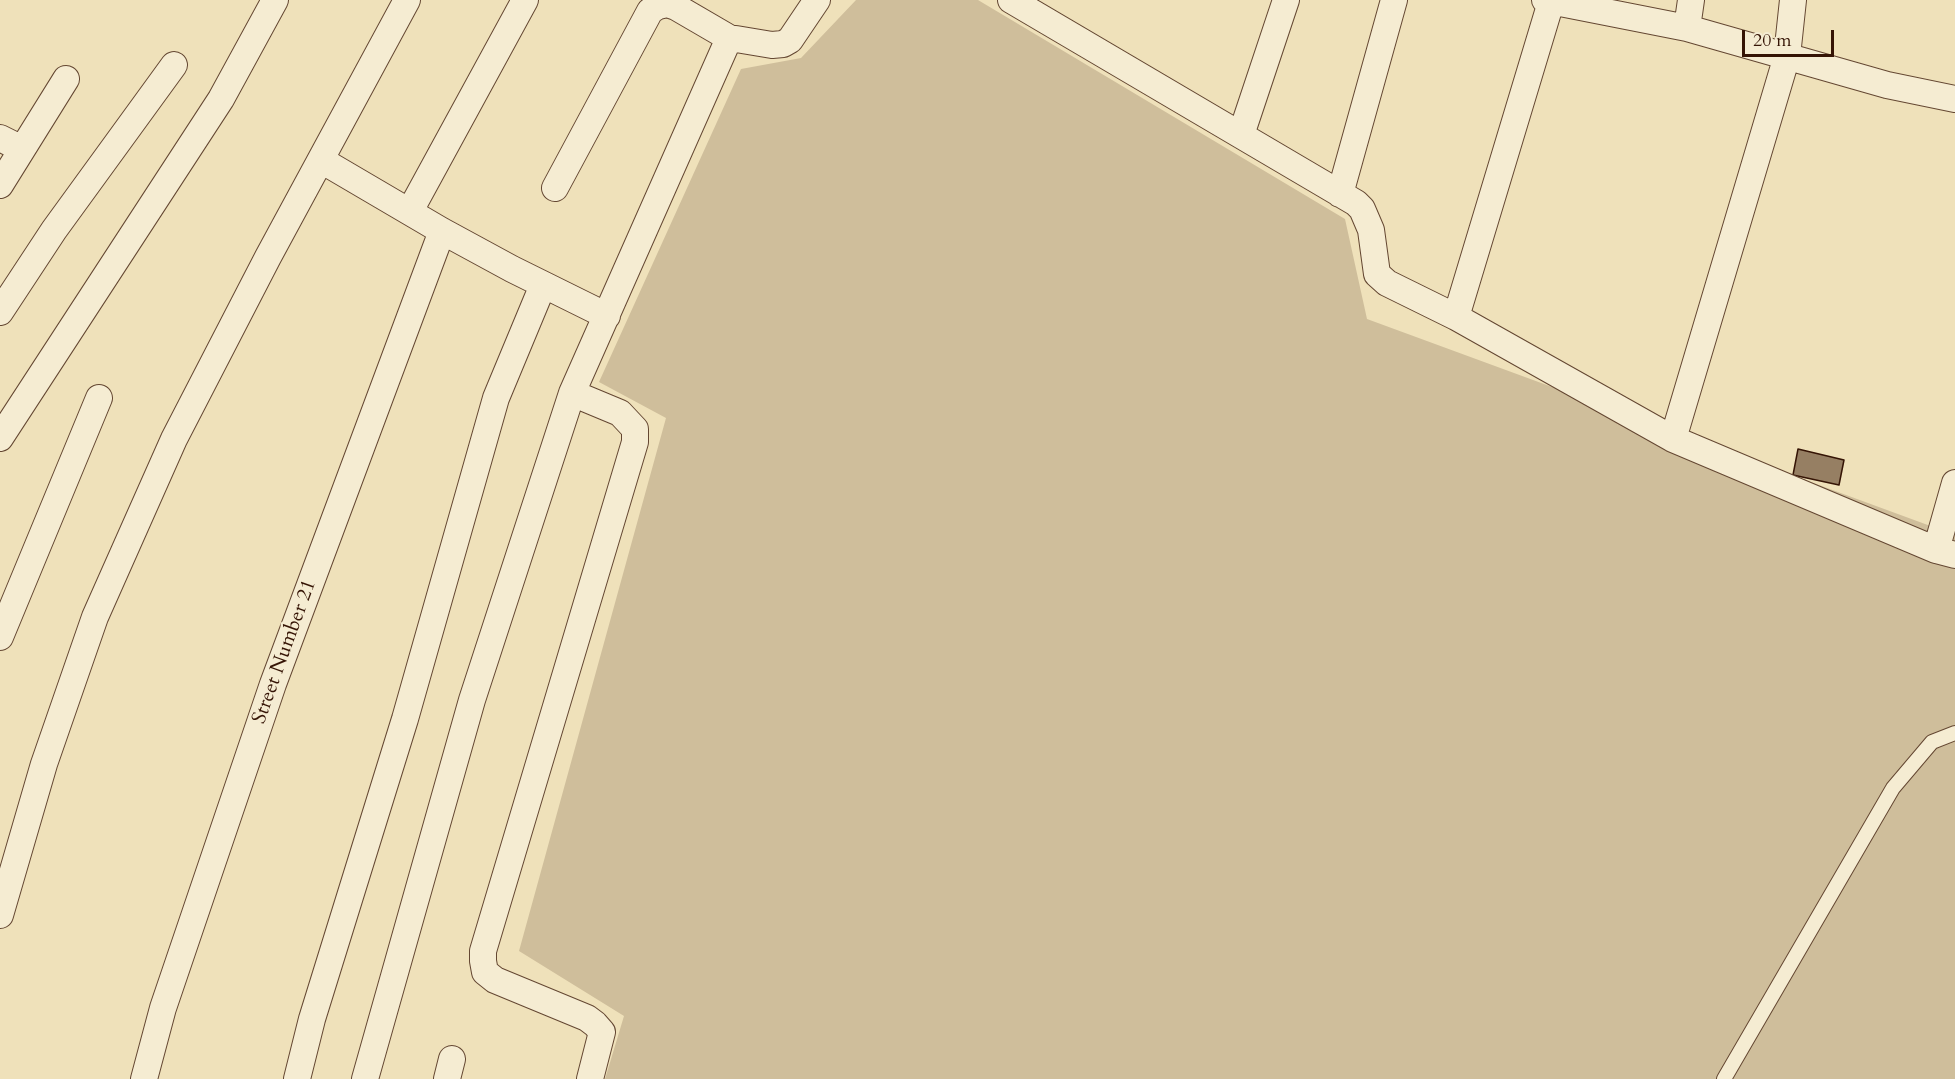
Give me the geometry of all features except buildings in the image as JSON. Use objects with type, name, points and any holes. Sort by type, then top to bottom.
[{"type":"street","points":[[0,438],[221,99],[275,0]]},
{"type":"street","points":[[0,915],[44,764],[95,617],[174,439],[406,0]]},
{"type":"street","points":[[410,212],[525,0]]},
{"type":"street","points":[[555,188],[650,11],[667,4],[731,39],[783,44],[790,40],[817,0]]},
{"type":"street","points":[[1011,0],[1356,203],[1362,209],[1371,230],[1377,274],[1382,279],[1456,317],[1673,439],[1945,552],[1955,483]]},
{"type":"street","points":[[1241,135],[1286,0]]},
{"type":"street","points":[[1340,194],[1394,0]]},
{"type":"street","points":[[1687,28],[1691,0]]},
{"type":"street","points":[[1673,439],[1787,56],[1793,0]]},
{"type":"street","points":[[1456,317],[1548,1],[1687,28],[1887,85],[1954,94]]},
{"type":"street","points":[[365,1079],[472,699],[572,393],[726,45],[731,39]]},
{"type":"street","points":[[0,312],[74,202],[174,65]]},
{"type":"street","points":[[0,185],[11,143],[66,78]]},
{"type":"street","points":[[321,160],[442,231],[607,316]]},
{"type":"street","name":"Street Number 21","points":[[144,1079],[163,1008],[273,684],[442,231]]},
{"type":"street","points":[[297,1079],[312,1019],[405,719],[496,398],[543,285]]},
{"type":"street","points":[[572,393],[620,413],[635,429],[635,442],[486,939],[483,961],[485,972],[495,980],[587,1018],[595,1024],[602,1032],[590,1079]]},
{"type":"street","points":[[0,637],[99,398]]},
{"type":"lane","points":[[1724,1079],[1893,788],[1932,742],[1955,733]]},
{"type":"shaded area","points":[[856,0],[978,0],[1345,219],[1367,319],[1955,535],[1955,1079],[605,1079],[624,1016],[519,951],[666,418],[599,382],[741,69],[801,58]]}]
